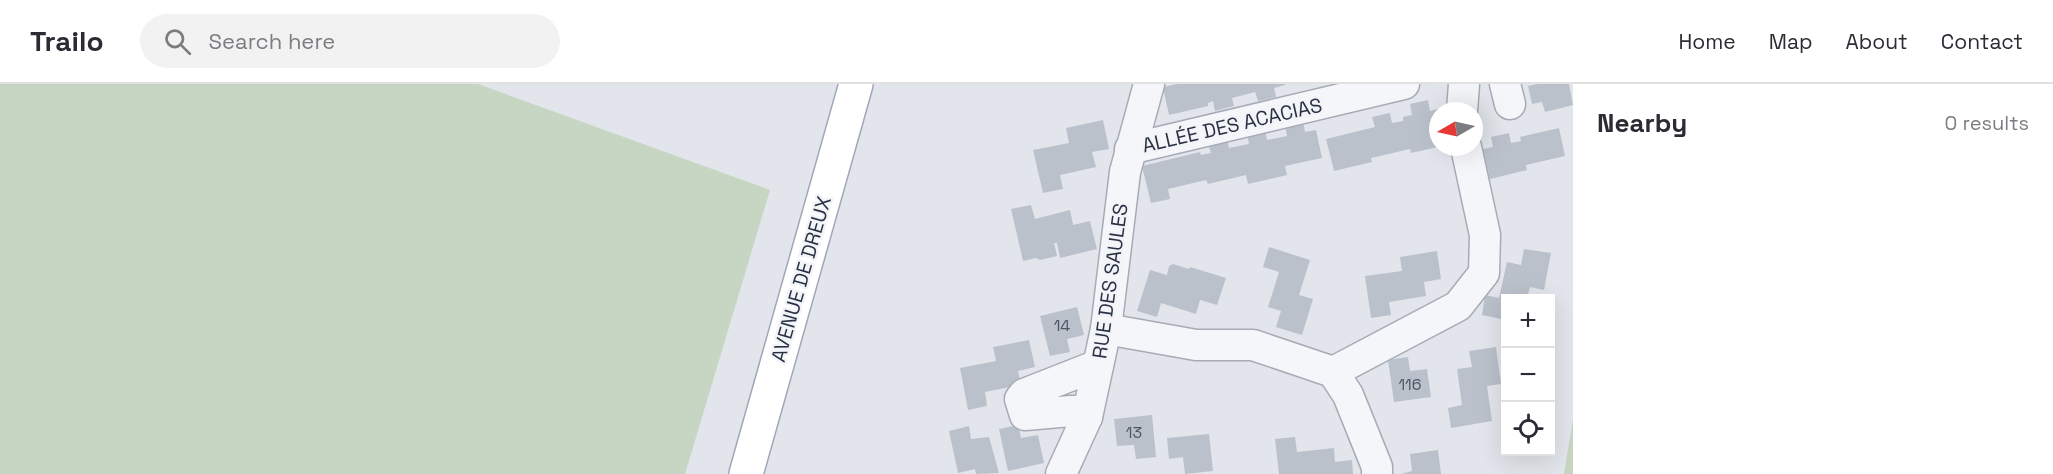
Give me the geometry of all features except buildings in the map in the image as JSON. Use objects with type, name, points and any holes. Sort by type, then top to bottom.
[{"type":"main road","name":"AVENUE DE DREUX","points":[[746,474],[856,84]]},
{"type":"street","name":"RUE DES SAULES","points":[[1061,474],[1087,417],[1106,329],[1125,172],[1149,84]]},
{"type":"street","name":"ALLÉE DES ACACIAS","points":[[1130,149],[1404,84]]},
{"type":"street","points":[[1463,102],[1464,84]]},
{"type":"street","points":[[1333,372],[1458,306],[1484,273],[1485,235],[1468,156]]},
{"type":"street","points":[[1106,329],[1196,345],[1253,345],[1333,372],[1348,395],[1377,467],[1377,474]]},
{"type":"street","points":[[1087,417],[1078,411],[1025,415],[1020,399],[1024,394],[1098,365]]},
{"type":"green space","points":[[0,84],[478,84],[770,190],[685,474],[0,474]]},
{"type":"green space","points":[[1573,419],[1573,474],[1564,474]]}]
